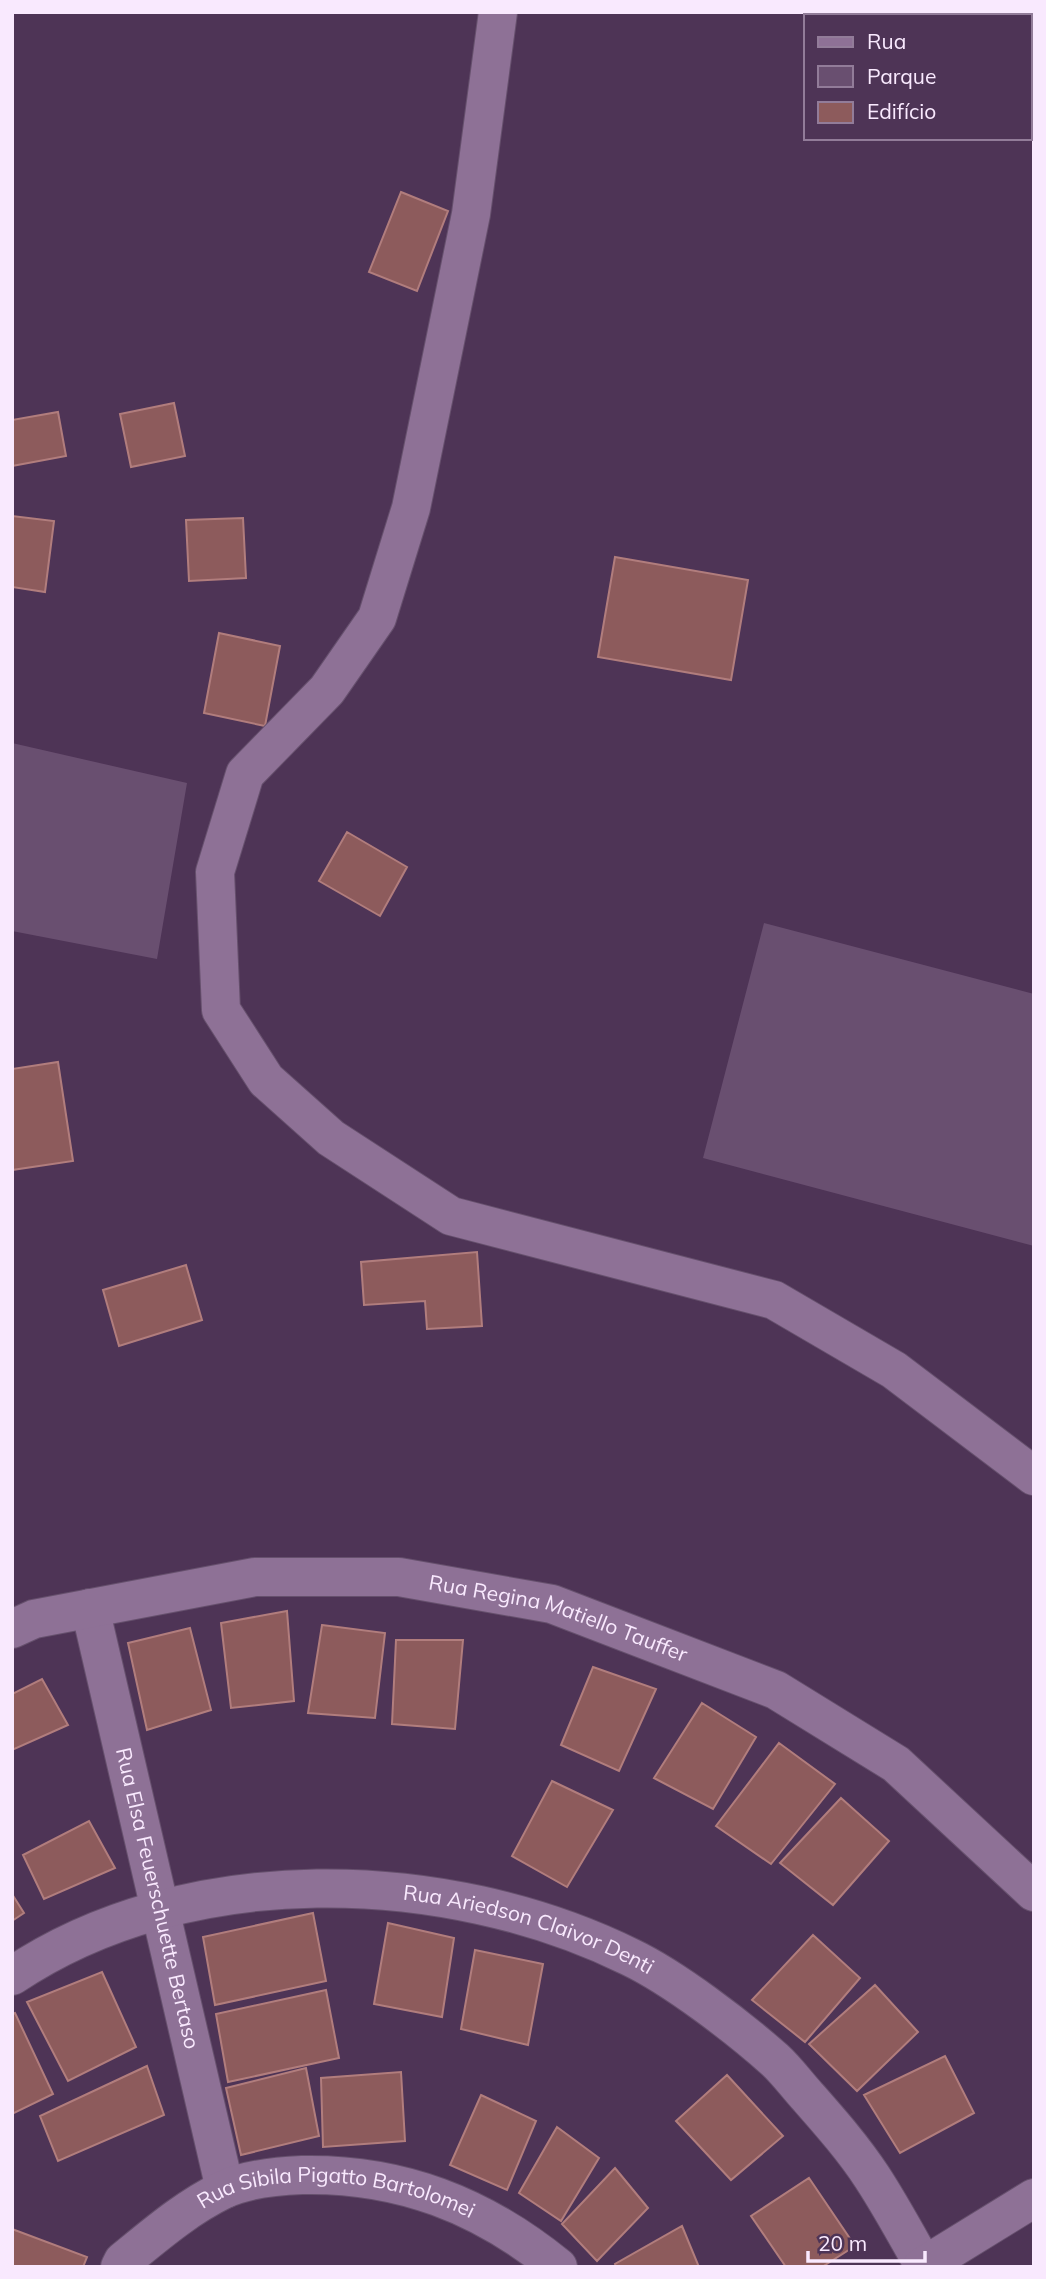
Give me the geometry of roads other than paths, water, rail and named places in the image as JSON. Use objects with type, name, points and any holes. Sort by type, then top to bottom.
[{"type":"street","points":[[498,12],[471,214],[411,508],[377,618],[327,690],[245,774],[215,872],[221,1010],[266,1080],[331,1138],[451,1216],[774,1300],[894,1370],[1034,1476]]},
{"type":"street","name":"Rua Regina Matiello Tauffer","points":[[12,1629],[34,1619],[255,1577],[399,1577],[552,1604],[776,1690],[896,1764],[1034,1892]]},
{"type":"street","name":"Rua Elsa Feuerschuette Bertaso","points":[[90,1608],[225,2189]]},
{"type":"street","name":"Rua Ariedson Claivor Denti","points":[[12,1976],[50,1950],[86,1934],[160,1909],[250,1894],[317,1888],[428,1895],[495,1909],[566,1929],[632,1957],[706,2006],[776,2061],[835,2128],[872,2177],[923,2266]]},
{"type":"street","name":"Rua Sibila Pigatto Bartolomei","points":[[120,2267],[122,2260],[173,2220],[225,2189],[276,2176],[330,2175],[402,2183],[472,2209],[526,2241],[558,2267]]},
{"type":"street","points":[[923,2266],[1034,2198]]}]
